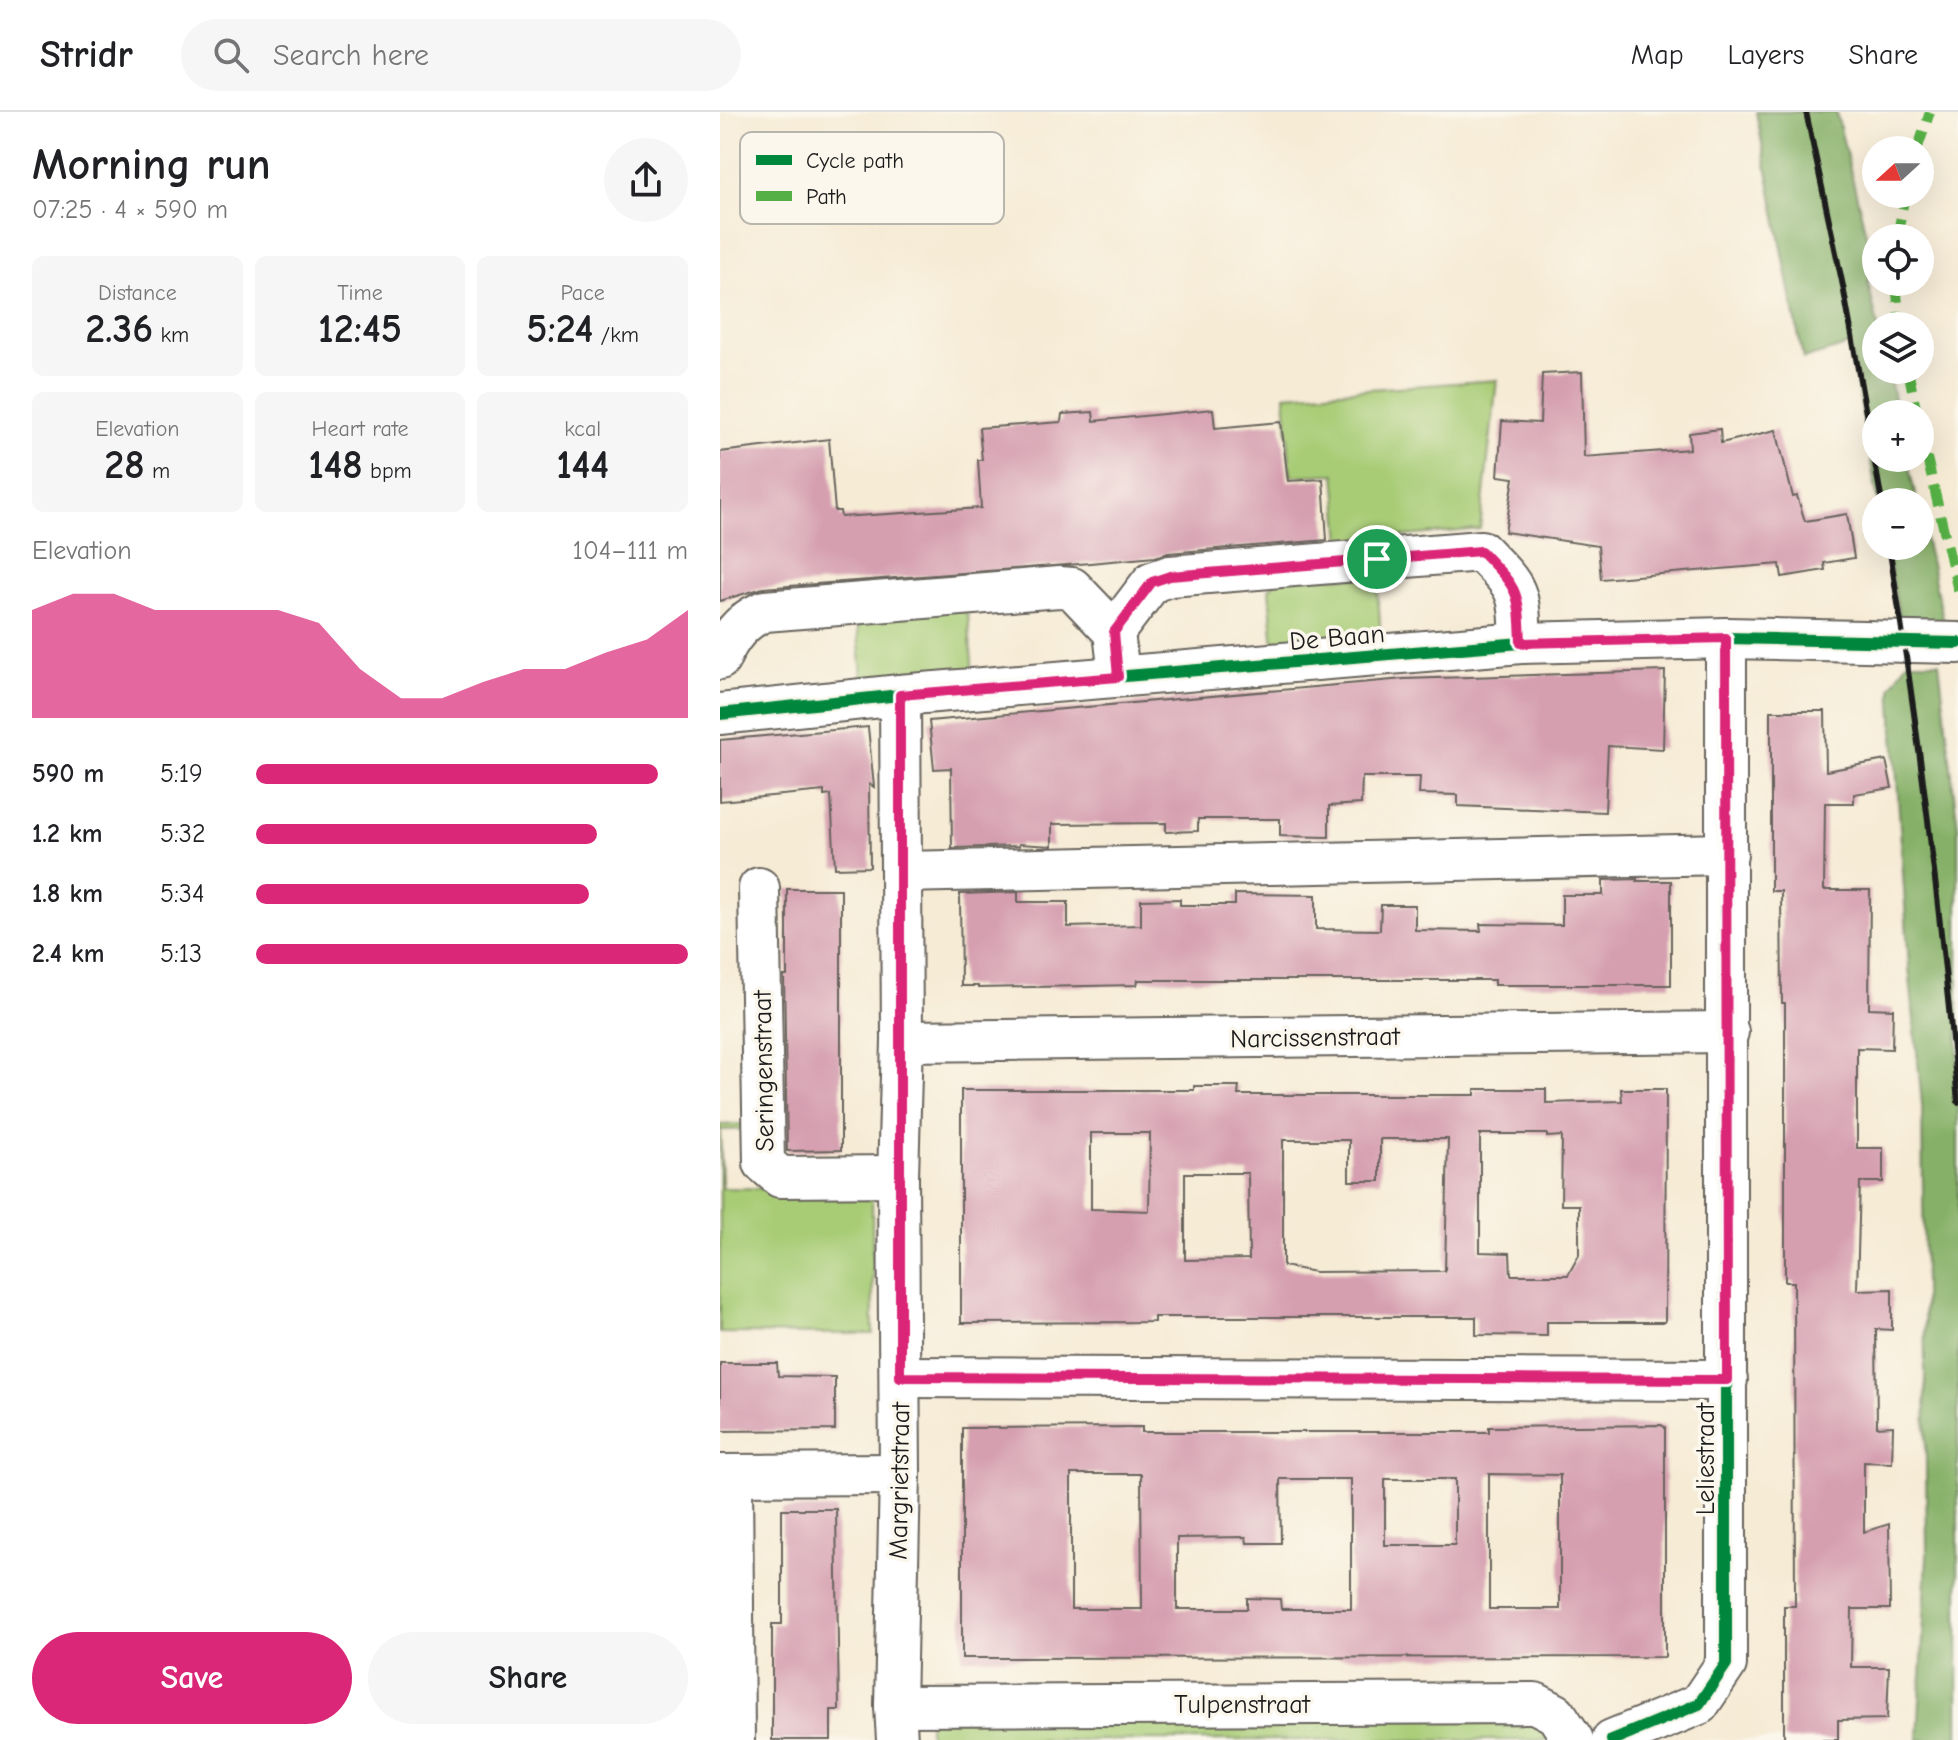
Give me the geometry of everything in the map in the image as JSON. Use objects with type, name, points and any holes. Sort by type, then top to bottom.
[{"type":"street","points":[[1114,632],[1152,582],[1170,576],[1481,551],[1514,586],[1520,602],[1521,643]]},
{"type":"street","points":[[720,659],[742,624],[751,616],[765,611],[1059,587],[1072,588],[1114,632],[1118,677]]},
{"type":"street","name":"De Baan","points":[[720,710],[1521,643],[1726,638],[1958,643]]},
{"type":"street","name":"Leliestraat","points":[[1616,1739],[1699,1704],[1726,1664],[1726,638]]},
{"type":"street","name":"Margrietstraat","points":[[896,1723],[900,1474],[898,1176],[902,1041],[900,695]]},
{"type":"street","points":[[901,872],[1727,854]]},
{"type":"street","name":"Seringenstraat","points":[[759,888],[764,1163],[780,1177],[898,1176]]},
{"type":"street","name":"Narcissenstraat","points":[[902,1041],[1728,1032]]},
{"type":"street","points":[[900,1377],[1727,1380]]},
{"type":"street","points":[[734,1740],[726,1475],[900,1474]]},
{"type":"street","name":"Tulpenstraat","points":[[896,1723],[1535,1703],[1556,1714],[1573,1740]]},
{"type":"green space","points":[[1756,112],[1836,112],[1864,224],[1862,296],[1871,296],[1875,312],[1862,312],[1862,384],[1891,384],[1894,400],[1862,400],[1862,412],[1850,345],[1803,359]]},
{"type":"green space","points":[[1497,380],[1480,529],[1341,542],[1335,474],[1291,476],[1285,395]]},
{"type":"green space","points":[[1873,472],[1910,472],[1914,488],[1876,488]]},
{"type":"green space","points":[[1889,560],[1930,560],[1944,627],[1901,627]]},
{"type":"green space","points":[[1281,576],[1377,578],[1381,640],[1274,649],[1269,589]]},
{"type":"green space","points":[[956,603],[968,615],[973,674],[863,684],[857,624],[868,610]]},
{"type":"green space","points":[[1907,662],[1939,662],[1958,828],[1958,1740],[1918,1740],[1927,1556],[1922,1105],[1909,967],[1891,687]]},
{"type":"green space","points":[[746,1124],[747,1129],[720,1130],[720,1125]]},
{"type":"green space","points":[[720,1130],[722,1188],[872,1190],[873,1334],[720,1333]]},
{"type":"green space","points":[[1531,1716],[1554,1740],[929,1740],[929,1719]]},
{"type":"building","points":[[1582,372],[1584,457],[1690,449],[1689,433],[1720,429],[1721,443],[1776,430],[1793,497],[1797,496],[1805,521],[1847,514],[1854,558],[1824,563],[1825,570],[1782,577],[1780,564],[1601,579],[1598,546],[1505,532],[1514,478],[1498,476],[1502,421],[1540,423],[1542,374]]},
{"type":"building","points":[[1213,409],[1215,428],[1281,422],[1288,481],[1323,479],[1327,540],[1079,564],[763,588],[720,601],[720,452],[829,439],[835,511],[840,511],[841,517],[981,508],[979,428],[1061,422],[1062,414],[1093,412],[1094,421]]},
{"type":"building","points":[[1665,671],[1663,749],[1608,746],[1605,812],[1458,806],[1458,795],[1419,794],[1420,777],[1362,777],[1361,804],[1329,806],[1329,837],[1280,836],[1280,819],[1198,819],[1198,831],[1166,832],[1166,823],[1052,824],[1052,846],[1019,844],[952,848],[951,768],[934,769],[929,721],[1404,679]]},
{"type":"building","points":[[1771,711],[1825,711],[1826,771],[1886,760],[1892,788],[1854,794],[1854,803],[1825,803],[1824,890],[1870,890],[1869,1008],[1893,1009],[1892,1049],[1857,1048],[1857,1148],[1883,1148],[1883,1182],[1860,1182],[1857,1290],[1892,1289],[1892,1330],[1876,1329],[1877,1427],[1893,1426],[1892,1463],[1864,1462],[1864,1532],[1889,1524],[1890,1609],[1852,1609],[1851,1667],[1889,1667],[1887,1719],[1838,1720],[1838,1740],[1784,1740],[1784,1606],[1795,1606],[1794,1282],[1785,1282],[1785,1003],[1782,1003],[1781,891],[1771,891]]},
{"type":"building","points":[[868,727],[874,787],[869,784],[870,867],[835,868],[831,795],[824,796],[824,791],[720,801],[720,740]]},
{"type":"building","points":[[1603,880],[1671,881],[1671,985],[1494,985],[1494,980],[1138,980],[1137,985],[961,986],[960,894],[1018,892],[1018,902],[1068,902],[1068,927],[1141,925],[1141,900],[1180,899],[1180,905],[1235,905],[1235,894],[1316,895],[1316,929],[1380,930],[1381,905],[1415,905],[1415,930],[1481,931],[1480,924],[1562,925],[1562,895],[1603,895]]},
{"type":"building","points":[[787,889],[841,889],[841,1150],[787,1151],[784,976],[787,976]]},
{"type":"building","points":[[1194,1086],[1239,1086],[1238,1095],[1475,1095],[1475,1089],[1546,1089],[1546,1103],[1622,1101],[1621,1089],[1666,1089],[1665,1322],[1547,1322],[1547,1336],[1476,1335],[1476,1317],[1154,1317],[1154,1322],[961,1323],[961,1090],[1194,1090]],"holes":[[[1091,1133],[1150,1133],[1149,1211],[1091,1209]],[[1480,1134],[1562,1136],[1561,1205],[1579,1205],[1579,1255],[1568,1275],[1511,1275],[1510,1253],[1480,1252]],[[1380,1139],[1448,1139],[1445,1271],[1315,1272],[1283,1266],[1283,1140],[1349,1140],[1349,1181],[1380,1181]],[[1185,1173],[1248,1173],[1249,1259],[1185,1260]]]},
{"type":"building","points":[[720,1363],[777,1363],[778,1376],[835,1377],[835,1430],[720,1431]]},
{"type":"building","points":[[1142,1427],[1142,1432],[1489,1432],[1489,1427],[1665,1427],[1665,1657],[962,1658],[962,1428]],"holes":[[[1071,1474],[1141,1474],[1142,1609],[1071,1609]],[[1489,1474],[1560,1475],[1560,1609],[1489,1609]],[[1280,1479],[1351,1479],[1351,1609],[1281,1609],[1280,1599],[1247,1598],[1247,1609],[1177,1609],[1177,1538],[1246,1537],[1247,1543],[1281,1543]],[[1385,1479],[1455,1479],[1455,1545],[1385,1545]]]},
{"type":"building","points":[[782,1509],[836,1509],[839,1710],[831,1710],[831,1740],[772,1740],[772,1624],[782,1624]]},
{"type":"railway","points":[[1806,112],[1843,286],[1879,488]]},
{"type":"railway","points":[[1891,560],[1928,824],[1958,1102]]},
{"type":"marked path","points":[[1922,136],[1930,112]]},
{"type":"marked path","points":[[1900,224],[1902,208]]},
{"type":"marked path","points":[[1897,296],[1899,312]]},
{"type":"marked path","points":[[1911,384],[1914,400]]},
{"type":"marked path","points":[[1930,472],[1958,591]]},
{"type":"cycle path","points":[[720,714],[900,695],[1521,643],[1726,638],[1958,643]]},
{"type":"cycle path","points":[[1612,1740],[1699,1704],[1726,1664],[1726,638]]},
{"type":"route","points":[[1481,551],[1514,586],[1520,602],[1521,643],[1726,638],[1727,1380],[900,1377],[900,695],[1118,677],[1114,632],[1152,582],[1170,576],[1377,559],[1481,551]]}]
